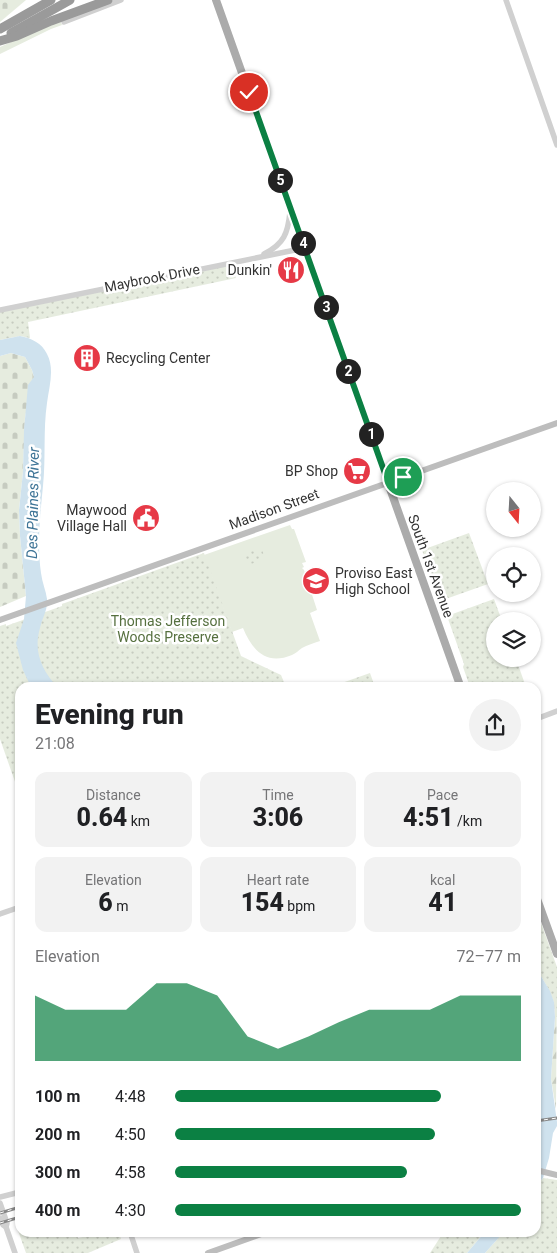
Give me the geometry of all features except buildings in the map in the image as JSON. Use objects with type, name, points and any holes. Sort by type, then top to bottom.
[{"type":"highway","points":[[36,8],[44,0]]},
{"type":"highway","points":[[0,29],[51,0]]},
{"type":"highway","points":[[0,40],[70,0]]},
{"type":"highway","points":[[0,40],[17,36],[108,0]]},
{"type":"main road","name":"South 1st Avenue","points":[[216,0],[459,682]]},
{"type":"main road","name":"Madison Street","points":[[0,620],[557,423]]},
{"type":"main road","points":[[541,910],[557,954]]},
{"type":"main road","points":[[541,1171],[554,1174]]},
{"type":"main road","points":[[208,1253],[253,1237]]},
{"type":"street","points":[[64,22],[121,0]]},
{"type":"street","points":[[506,0],[557,145]]},
{"type":"street","points":[[253,258],[273,250],[285,237],[291,208]]},
{"type":"street","name":"Maybrook Drive","points":[[0,310],[305,248]]},
{"type":"street","points":[[541,717],[557,711]]},
{"type":"street","points":[[0,914],[15,910]]},
{"type":"street","points":[[0,1197],[15,1193]]},
{"type":"street","points":[[0,1203],[8,1224],[3,1228]]},
{"type":"street","points":[[0,1218],[15,1253]]},
{"type":"street","points":[[132,1237],[137,1253]]},
{"type":"green space","points":[[0,0],[26,0],[0,22]]},
{"type":"green space","points":[[60,20],[62,25],[0,54],[0,47]]},
{"type":"green space","points":[[232,265],[236,278],[28,322],[30,338],[20,336],[0,340],[0,312]]},
{"type":"green space","points":[[11,353],[25,357],[34,377],[25,417],[23,472],[19,510],[26,596],[0,607],[0,356]]},
{"type":"green space","points":[[290,525],[294,529],[306,562],[302,563],[304,567],[302,568],[317,610],[310,613],[320,641],[304,647],[292,655],[275,659],[261,654],[251,643],[243,628],[232,632],[204,555]]},
{"type":"green space","name":"Proviso East High School","points":[[469,533],[486,579],[486,585],[440,601],[422,550]]},
{"type":"green space","points":[[253,549],[262,549],[265,559],[246,566],[242,556]]},
{"type":"green space","name":"Thomas Jefferson Woods Preserve","points":[[204,553],[241,656],[281,675],[284,682],[15,682],[15,782],[0,739],[0,626],[6,624],[6,626],[62,606],[62,604]]},
{"type":"green space","points":[[486,602],[495,602],[499,612],[486,612],[486,667],[519,667],[524,682],[468,682],[463,667],[464,664],[447,616]]},
{"type":"green space","points":[[370,673],[373,682],[345,682]]},
{"type":"green space","points":[[541,923],[557,967],[557,1017],[555,1017],[554,1002],[541,976]]},
{"type":"green space","points":[[541,970],[557,978],[556,1109],[551,1079],[555,1017],[554,1002],[541,976]]},
{"type":"green space","points":[[543,1178],[557,1180],[557,1253],[485,1253],[499,1237],[541,1237],[541,1180]]},
{"type":"green space","points":[[20,1237],[120,1237],[121,1239],[88,1253],[26,1253]]},
{"type":"green space","points":[[440,1237],[481,1237],[467,1253],[430,1253]]},
{"type":"water","name":"Des Plaines River","points":[[20,336],[32,340],[42,347],[47,354],[51,366],[45,423],[44,476],[39,541],[41,573],[47,603],[38,637],[38,653],[43,667],[53,682],[29,682],[23,670],[16,643],[24,619],[26,596],[19,510],[28,385],[34,377],[25,357],[11,353],[0,356],[0,340]]},
{"type":"water","points":[[541,976],[554,1002],[555,1017],[551,1079],[557,1122],[541,1180]]},
{"type":"water","points":[[481,1237],[499,1237],[485,1253],[467,1253]]},
{"type":"railway","points":[[541,1120],[557,1118]]},
{"type":"railway","points":[[0,1213],[15,1208]]},
{"type":"railway","points":[[0,1223],[15,1218]]},
{"type":"place","name":"Dunkin'","points":[[291,270]]},
{"type":"place","name":"Recycling Center","points":[[87,358]]},
{"type":"place","name":"BP Shop","points":[[357,471]]},
{"type":"place","name":"Maywood Village Hall","points":[[146,518]]},
{"type":"place","name":"Proviso East High School","points":[[316,581]]},
{"type":"route","points":[[249,92],[388,482],[403,477]]}]
